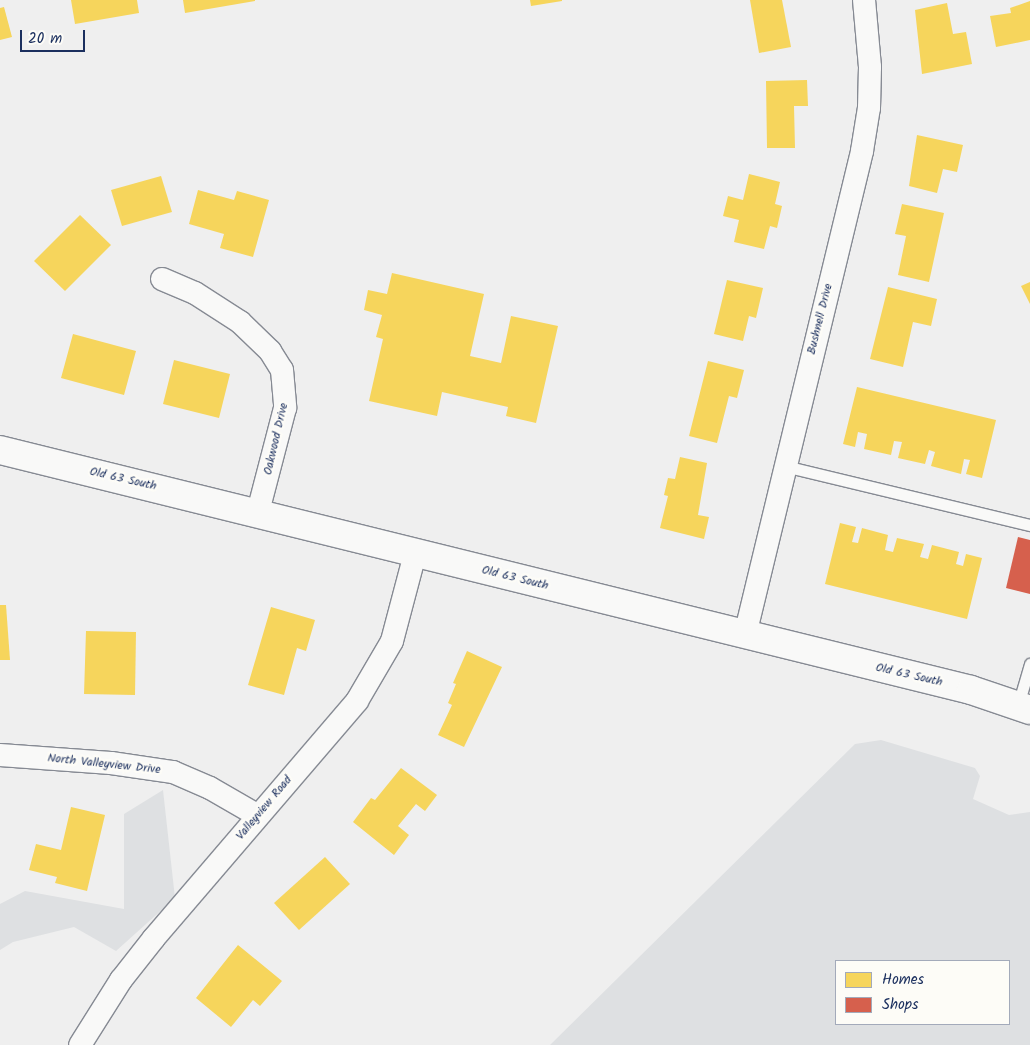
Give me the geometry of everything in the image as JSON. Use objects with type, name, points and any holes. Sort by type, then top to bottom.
[{"type":"main road","name":"Old 63 South","points":[[0,450],[258,512],[415,554],[971,690],[1024,708]]},
{"type":"street","name":"Bushnell Drive","points":[[745,635],[784,466],[862,151],[869,108],[870,67],[864,0]]},
{"type":"street","name":"Oakwood Drive","points":[[162,279],[203,297],[240,322],[270,351],[282,370],[285,408],[258,512]]},
{"type":"street","name":"Valleyview Road","points":[[80,1045],[132,966],[257,815],[357,701],[376,672],[392,641],[415,554]]},
{"type":"street","name":"North Valleyview Drive","points":[[0,755],[167,771],[194,780],[257,815]]},
{"type":"lane","points":[[784,466],[1030,525]]},
{"type":"lane","points":[[1024,708],[1030,664]]},
{"type":"shaded area","points":[[881,740],[975,768],[980,776],[973,799],[1009,815],[1030,812],[1030,1045],[550,1045],[855,744]]},
{"type":"shaded area","points":[[163,790],[175,898],[116,951],[74,927],[13,942],[0,950],[0,904],[25,891],[124,909],[124,814]]},
{"type":"building: Homes","points":[[71,0],[137,0],[139,13],[75,24]]},
{"type":"building: Homes","points":[[183,0],[255,0],[255,1],[185,13]]},
{"type":"building: Homes","points":[[530,0],[562,0],[562,1],[531,6]]},
{"type":"building: Homes","points":[[750,0],[782,0],[791,47],[759,53]]},
{"type":"building: Homes","points":[[1030,1],[1030,40],[996,47],[990,16],[1011,13],[1010,8]]},
{"type":"building: Homes","points":[[947,3],[953,34],[966,32],[972,64],[922,74],[915,10]]},
{"type":"building: Homes","points":[[4,7],[12,37],[0,40],[0,8]]},
{"type":"building: Homes","points":[[807,80],[808,106],[794,106],[795,148],[767,148],[766,81]]},
{"type":"building: Homes","points":[[917,135],[963,145],[957,172],[943,169],[937,193],[909,186]]},
{"type":"building: Homes","points":[[749,174],[780,182],[775,204],[782,206],[777,228],[770,226],[764,249],[734,242],[739,220],[723,216],[728,196],[743,200]]},
{"type":"building: Homes","points":[[161,176],[172,212],[122,226],[111,190]]},
{"type":"building: Homes","points":[[198,190],[234,200],[237,191],[269,200],[253,257],[220,248],[224,234],[189,224]]},
{"type":"building: Homes","points":[[902,204],[944,213],[929,282],[898,275],[906,236],[895,234]]},
{"type":"building: Homes","points":[[80,215],[111,245],[65,291],[34,261]]},
{"type":"building: Homes","points":[[392,273],[484,294],[470,356],[501,363],[511,316],[558,326],[536,423],[506,416],[508,407],[442,392],[437,416],[369,401],[383,339],[376,337],[382,315],[364,310],[368,290],[387,294]]},
{"type":"building: Homes","points":[[727,280],[763,288],[756,318],[749,316],[743,341],[714,334]]},
{"type":"building: Homes","points":[[1030,282],[1030,304],[1021,286]]},
{"type":"building: Homes","points":[[888,287],[937,299],[931,326],[913,322],[903,367],[870,359]]},
{"type":"building: Homes","points":[[73,334],[136,351],[124,395],[61,378]]},
{"type":"building: Homes","points":[[174,360],[230,374],[219,418],[163,404]]},
{"type":"building: Homes","points":[[708,361],[744,370],[737,398],[729,396],[717,443],[689,436]]},
{"type":"building: Homes","points":[[857,387],[996,420],[982,478],[966,474],[970,460],[964,459],[961,474],[931,466],[935,452],[929,450],[925,464],[898,458],[902,442],[894,441],[891,455],[864,449],[867,434],[858,432],[855,447],[843,444]]},
{"type":"building: Homes","points":[[680,457],[707,463],[698,515],[709,517],[704,539],[660,528],[668,496],[664,495],[668,478],[675,479]]},
{"type":"building: Homes","points":[[840,523],[856,527],[852,542],[858,543],[862,528],[888,535],[885,550],[893,552],[897,538],[924,544],[920,557],[928,559],[932,545],[959,552],[956,564],[963,566],[966,554],[982,558],[967,619],[825,584]]},
{"type":"building: Homes","points":[[0,605],[6,605],[10,660],[0,660]]},
{"type":"building: Homes","points":[[271,607],[315,620],[306,651],[297,648],[284,695],[248,685]]},
{"type":"building: Homes","points":[[86,631],[136,632],[135,695],[84,694]]},
{"type":"building: Homes","points":[[467,651],[502,667],[464,747],[438,735],[452,705],[448,703],[456,684],[453,683]]},
{"type":"building: Homes","points":[[401,768],[437,795],[425,811],[416,804],[398,826],[409,835],[394,855],[353,822],[371,798],[375,800]]},
{"type":"building: Homes","points":[[71,807],[105,815],[87,891],[55,883],[57,877],[29,870],[36,844],[61,850]]},
{"type":"building: Homes","points":[[325,857],[350,884],[299,930],[274,903]]},
{"type":"building: Homes","points":[[238,945],[282,981],[260,1006],[253,1000],[231,1027],[196,998]]},
{"type":"building: Shops","points":[[1018,537],[1030,540],[1030,594],[1006,588]]}]
